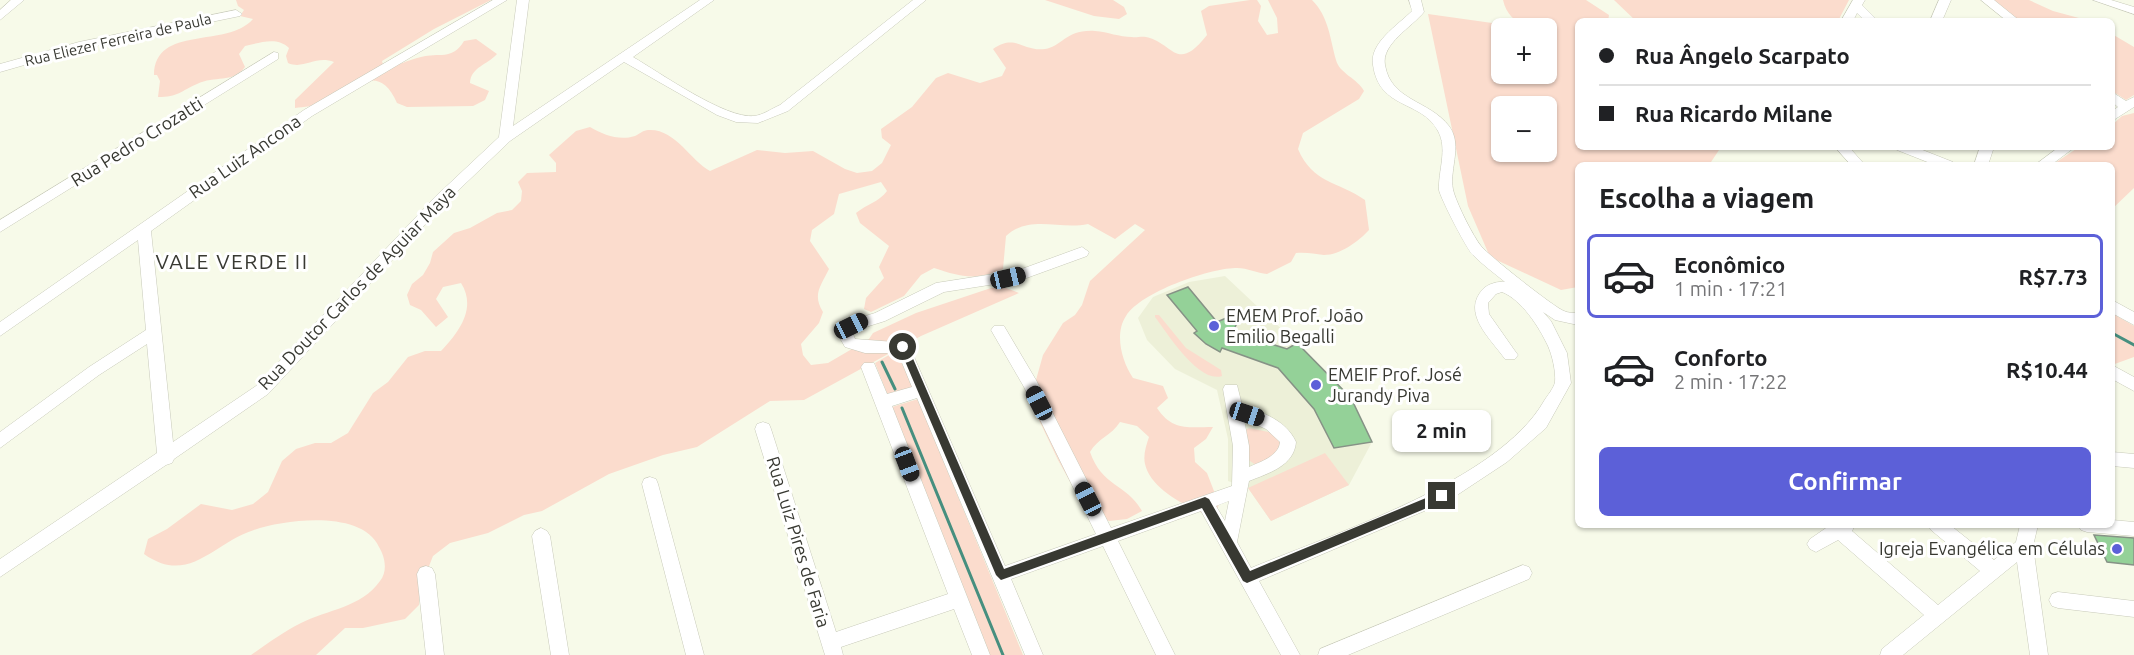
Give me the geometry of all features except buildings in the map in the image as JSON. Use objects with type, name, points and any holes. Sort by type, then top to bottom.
[{"type":"street","points":[[0,5],[18,0]]},
{"type":"street","points":[[0,16],[18,0]]},
{"type":"street","name":"Rua Luiz Ancona","points":[[0,330],[308,113],[501,0]]},
{"type":"street","points":[[505,138],[523,0]]},
{"type":"street","name":"Rua Doutor Carlos de Aguiar Maya","points":[[0,569],[262,390],[440,200],[505,138],[708,0]]},
{"type":"street","points":[[624,57],[719,111],[748,120],[762,118],[784,108],[920,0]]},
{"type":"street","points":[[1415,0],[1418,12],[1383,46],[1378,63],[1385,86],[1400,99],[1428,113],[1444,129],[1449,151],[1446,192],[1476,250],[1545,306],[1560,316],[1575,318]]},
{"type":"street","points":[[1940,18],[1945,0]]},
{"type":"street","points":[[1987,0],[2010,18]]},
{"type":"street","points":[[2099,0],[2134,11]]},
{"type":"street","points":[[1849,18],[1857,3],[1870,18]]},
{"type":"street","name":"Rua Eliezer Ferreira de Paula","points":[[0,68],[79,46],[236,14]]},
{"type":"street","name":"Rua Pedro Crozatti","points":[[0,226],[274,56]]},
{"type":"street","points":[[2115,97],[2130,104]]},
{"type":"street","points":[[2115,115],[2130,104]]},
{"type":"street","points":[[1845,150],[1855,162]]},
{"type":"street","points":[[1910,150],[1940,162]]},
{"type":"street","points":[[2046,162],[2064,150]]},
{"type":"street","points":[[144,229],[165,458]]},
{"type":"street","points":[[1034,655],[903,347],[865,347],[850,343],[845,333],[856,324],[880,317],[941,287],[1021,275],[1082,252]]},
{"type":"street","points":[[1247,578],[1442,496],[1501,457],[1540,423],[1563,383],[1559,353],[1546,325],[1514,291],[1502,286],[1491,290],[1481,302],[1482,315],[1510,355]]},
{"type":"street","points":[[2115,308],[2134,319]]},
{"type":"street","points":[[999,330],[1108,537],[1166,655]]},
{"type":"street","points":[[0,441],[94,370],[154,332]]},
{"type":"street","points":[[869,367],[981,655]]},
{"type":"street","points":[[2115,374],[2134,385]]},
{"type":"street","points":[[1228,543],[1240,483],[1241,446],[1231,389]]},
{"type":"street","points":[[883,402],[922,390]]},
{"type":"street","points":[[1001,575],[1205,502],[1277,463],[1285,455],[1289,445],[1284,432],[1276,426],[1234,409]]},
{"type":"street","name":"Rua Luiz Pires de Faria","points":[[763,429],[832,649]]},
{"type":"street","points":[[2115,459],[2133,461]]},
{"type":"street","points":[[651,484],[694,655]]},
{"type":"street","points":[[1205,502],[1291,655]]},
{"type":"street","points":[[2115,527],[2134,529]]},
{"type":"street","points":[[1816,544],[1838,528]]},
{"type":"street","points":[[1840,528],[1939,617]]},
{"type":"street","points":[[1941,528],[1994,571]]},
{"type":"street","points":[[2028,528],[2024,546],[2039,655]]},
{"type":"street","points":[[541,536],[560,655]]},
{"type":"street","points":[[1889,655],[1939,617],[2024,546]]},
{"type":"street","points":[[1327,655],[1523,573]]},
{"type":"street","points":[[426,574],[435,655]]},
{"type":"street","points":[[832,649],[959,599]]},
{"type":"street","points":[[2058,600],[2134,609]]},
{"type":"shaded area","points":[[236,0],[491,0],[434,29],[382,61],[384,68],[421,57],[450,54],[464,41],[476,39],[497,54],[476,70],[471,78],[470,83],[489,91],[485,100],[473,106],[407,107],[397,103],[390,90],[382,83],[373,80],[354,86],[320,103],[295,108],[295,100],[334,62],[321,60],[294,65],[288,63],[286,56],[289,48],[279,42],[268,41],[245,46],[239,54],[245,67],[235,76],[204,81],[175,95],[158,97],[160,81],[157,75],[154,75],[157,59],[166,49],[194,39],[227,33],[241,28],[253,19],[240,16],[244,10],[238,6]]},
{"type":"shaded area","points":[[1045,0],[1113,0],[1124,7],[1127,14],[1119,19],[1094,16]]},
{"type":"shaded area","points":[[1257,0],[1261,6],[1258,21],[1267,35],[1278,33],[1277,18],[1268,0],[1312,0],[1325,21],[1338,65],[1364,91],[1359,99],[1303,133],[1298,149],[1311,169],[1319,176],[1365,200],[1369,230],[1343,250],[1324,255],[1296,253],[1291,262],[1267,274],[1243,268],[1223,269],[1176,283],[1134,307],[1122,323],[1120,339],[1126,364],[1133,378],[1163,386],[1168,398],[1157,408],[1163,415],[1169,421],[1181,426],[1213,427],[1206,439],[1194,448],[1195,462],[1207,473],[1219,504],[1214,518],[1174,498],[1155,483],[1144,461],[1149,437],[1137,426],[1120,422],[1090,452],[1101,472],[1129,495],[1142,511],[1127,519],[1109,521],[1094,512],[1073,487],[1039,420],[1036,380],[1043,355],[1063,323],[1075,315],[1082,305],[1090,281],[1145,230],[1135,224],[1115,239],[1088,224],[1025,226],[1015,229],[1006,236],[1003,269],[984,275],[968,276],[934,268],[921,275],[904,296],[871,312],[864,309],[866,298],[884,278],[879,267],[889,246],[860,223],[856,213],[887,191],[881,182],[839,194],[834,214],[812,230],[810,241],[829,269],[818,295],[823,312],[819,323],[801,344],[803,355],[811,365],[828,363],[869,339],[873,333],[916,313],[991,288],[1006,288],[1019,293],[921,336],[804,400],[770,401],[697,447],[663,455],[609,474],[542,511],[524,515],[488,533],[450,543],[433,556],[420,589],[419,605],[405,619],[363,628],[345,628],[316,655],[251,655],[301,623],[354,602],[373,590],[383,577],[384,560],[379,547],[370,535],[357,527],[341,522],[322,521],[268,526],[239,536],[201,559],[174,566],[160,563],[144,554],[148,539],[167,529],[201,504],[232,510],[253,504],[268,492],[282,461],[296,449],[315,443],[331,443],[348,433],[373,393],[388,382],[408,357],[425,351],[441,351],[454,336],[464,319],[467,302],[465,292],[461,283],[443,287],[436,299],[448,317],[436,327],[421,310],[410,305],[407,295],[412,284],[423,275],[433,252],[454,233],[470,228],[497,213],[512,210],[521,201],[522,191],[518,182],[527,173],[556,172],[556,163],[549,155],[576,131],[590,127],[606,135],[623,138],[635,136],[646,130],[658,131],[674,139],[710,171],[757,150],[785,153],[813,151],[845,169],[857,173],[872,171],[882,163],[891,145],[882,138],[881,129],[912,107],[936,78],[948,73],[980,83],[1002,76],[1006,68],[993,49],[1001,45],[1013,43],[1045,49],[1051,48],[1071,35],[1095,31],[1127,37],[1146,37],[1175,53],[1188,53],[1197,47],[1207,35],[1201,11],[1209,6]]},
{"type":"shaded area","points":[[1503,0],[1586,0],[1609,15],[1608,18],[1575,18],[1575,150],[1719,150],[1711,162],[1575,162],[1575,288],[1561,290],[1490,257],[1468,206],[1428,14],[1491,23],[1491,84],[1557,84],[1557,18],[1513,18],[1505,8]]},
{"type":"shaded area","points":[[1614,0],[1849,0],[1840,18],[1633,18]]},
{"type":"shaded area","points":[[1990,0],[2029,0],[2053,11],[2079,18],[2013,18]]},
{"type":"shaded area","points":[[2115,36],[2134,47],[2134,95],[2126,100],[2115,93]]},
{"type":"shaded area","points":[[2134,113],[2134,188],[2115,206],[2115,162],[2056,162],[2074,150],[2115,150],[2115,122],[2122,116]]},
{"type":"shaded area","points":[[1225,276],[1324,369],[1351,398],[1372,442],[1349,485],[1271,521],[1248,488],[1228,481],[1228,439],[1217,390],[1175,369],[1147,340],[1138,318],[1153,297],[1189,282]]},
{"type":"shaded area","points":[[1159,315],[1186,348],[1221,370],[1222,376],[1213,376],[1194,365],[1175,345],[1155,317]]},
{"type":"shaded area","points":[[2115,315],[2134,326],[2134,357],[2115,364]]},
{"type":"shaded area","points":[[896,351],[913,387],[888,396],[875,363]]},
{"type":"shaded area","points":[[918,399],[1023,655],[990,655],[892,407]]},
{"type":"shaded area","points":[[1249,428],[1273,433],[1282,441],[1281,452],[1256,465],[1247,459],[1244,431]]},
{"type":"shaded area","points":[[1325,453],[1349,485],[1271,521],[1248,488]]},
{"type":"waterway","points":[[2115,335],[2134,345]]},
{"type":"waterway","points":[[882,362],[895,389]]},
{"type":"waterway","points":[[902,408],[1003,655]]},
{"type":"place","name":"EMEM Prof. João Emilio Begalli","points":[[1214,326]]},
{"type":"place","name":"EMEIF Prof. José Jurandy Piva","points":[[1316,385]]},
{"type":"place","name":"Igreja Evangélica em Células","points":[[2117,549]]},
{"type":"district","name":"VALE VERDE II","points":[[232,262]]},
{"type":"route","points":[[903,347],[1001,575],[1205,502],[1247,578],[1442,496]]}]
